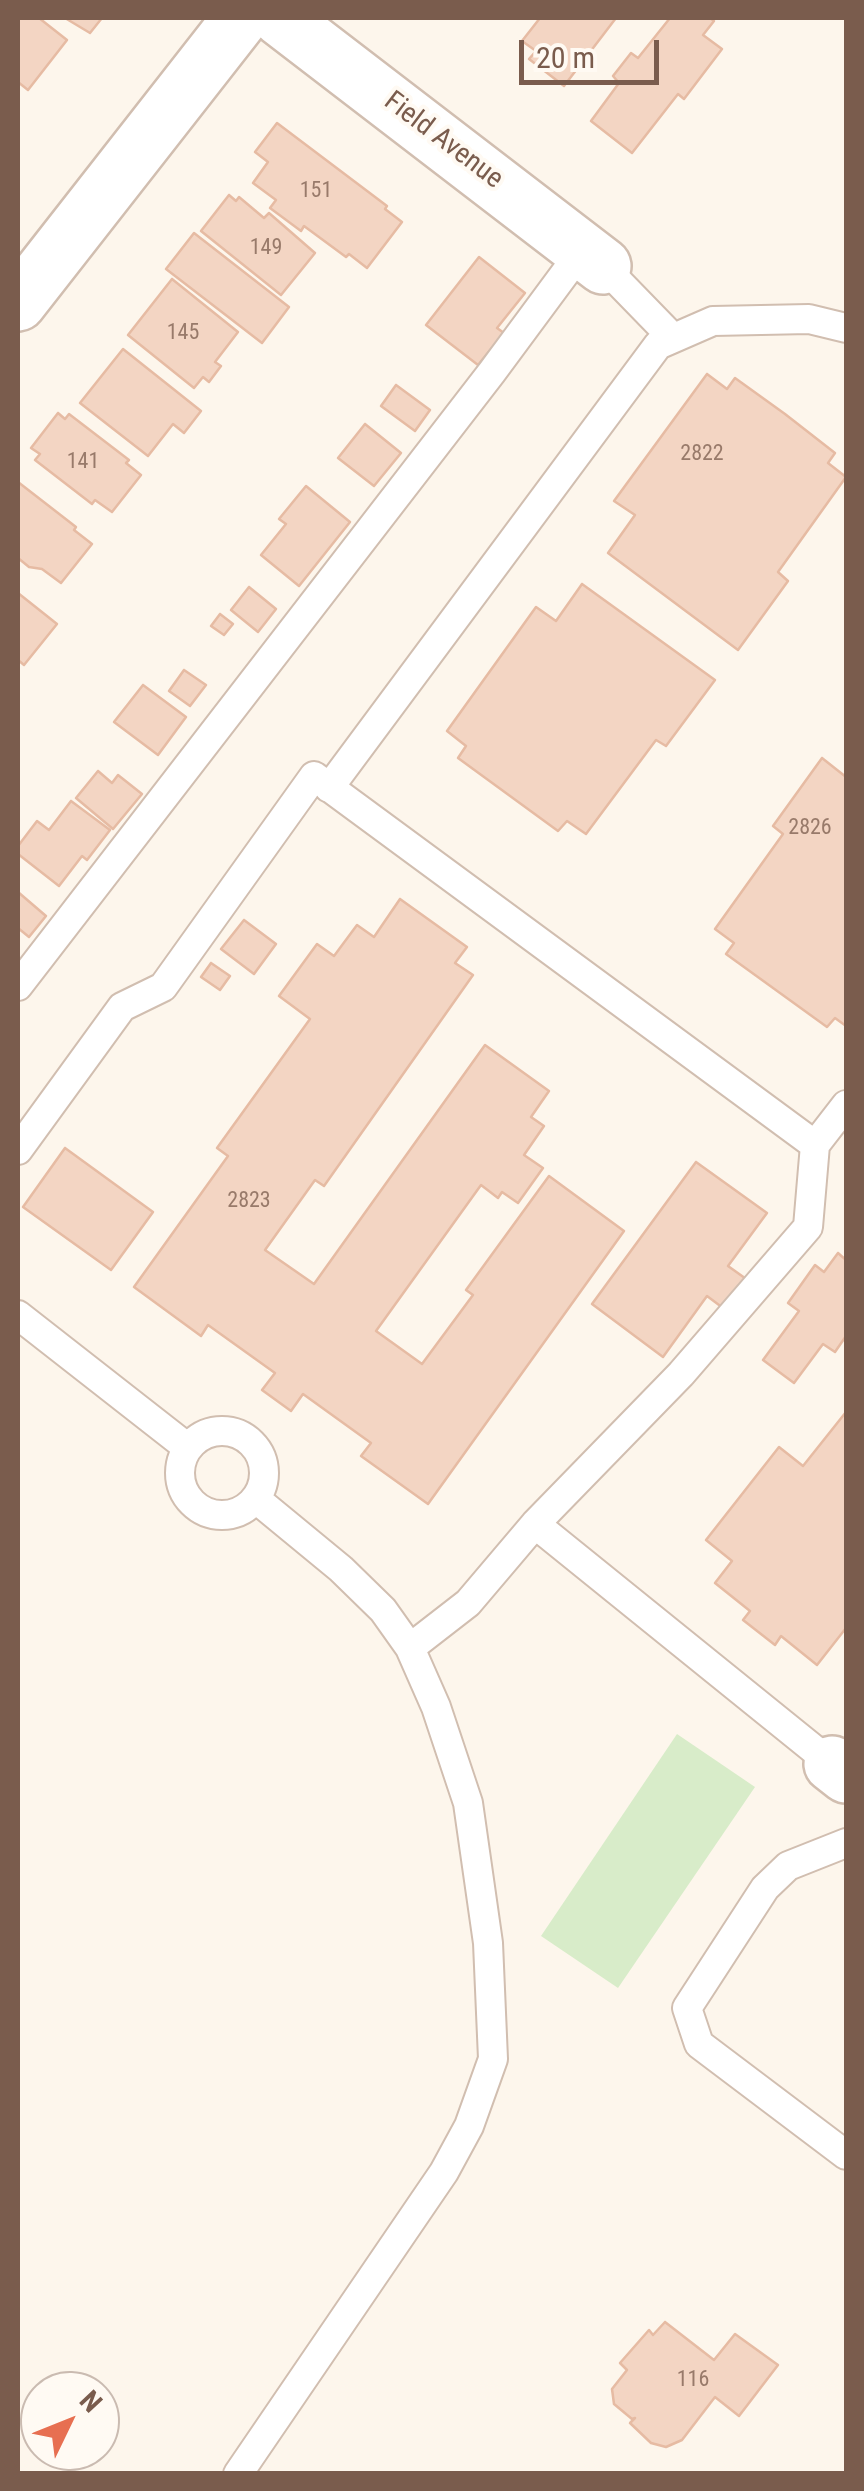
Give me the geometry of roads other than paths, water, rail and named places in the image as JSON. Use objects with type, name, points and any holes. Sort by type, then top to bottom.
[{"type":"street","points":[[18,303],[242,18]]},
{"type":"street","name":"Field Avenue","points":[[280,18],[593,258]]},
{"type":"lane","points":[[18,986],[492,372],[593,258],[673,338]]},
{"type":"lane","points":[[330,788],[658,344],[713,321],[810,319],[846,328]]},
{"type":"lane","points":[[18,1150],[122,1007],[164,987],[314,776],[815,1145]]},
{"type":"lane","points":[[410,1648],[468,1603],[535,1524],[682,1374],[808,1227],[815,1145],[846,1104]]},
{"type":"lane","points":[[18,1315],[188,1448]]},
{"type":"lane","points":[[216,1431],[233,1432],[248,1440],[264,1468],[263,1484],[256,1498],[244,1510],[228,1515],[211,1514],[197,1507],[180,1480],[181,1463],[188,1448],[200,1437],[216,1431]]},
{"type":"lane","points":[[238,2474],[444,2172],[469,2126],[492,2059],[488,1944],[468,1803],[436,1707],[410,1648],[383,1610],[256,1498]]},
{"type":"lane","points":[[535,1524],[839,1769]]},
{"type":"lane","points":[[846,1842],[788,1866],[765,1888],[687,2008],[699,2044],[846,2155]]}]
